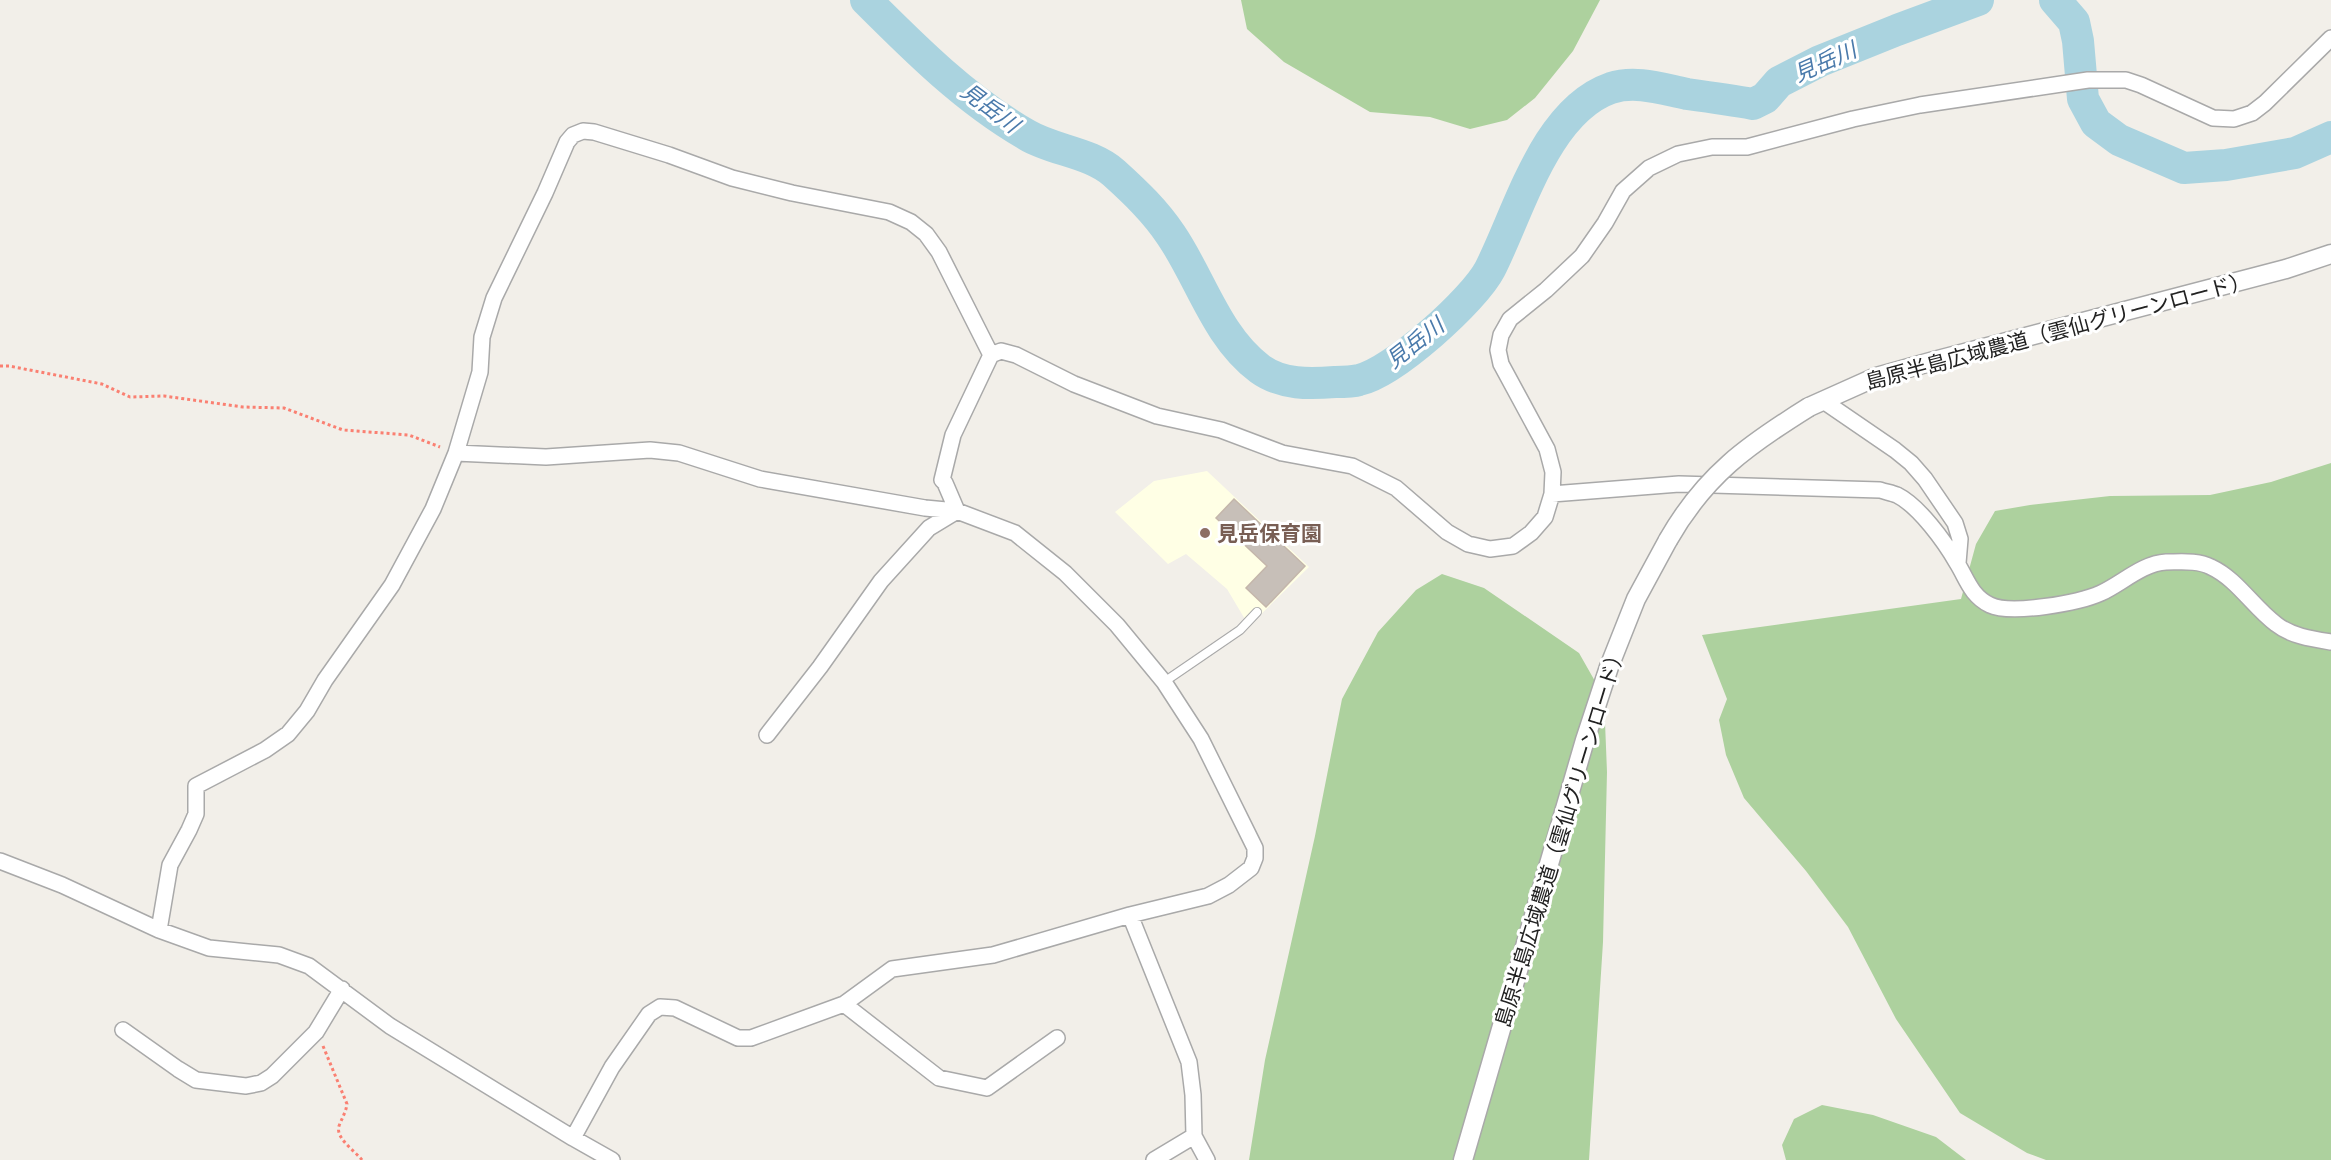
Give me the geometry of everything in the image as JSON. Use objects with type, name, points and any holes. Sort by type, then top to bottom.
[{"type":"street","points":[[957,511],[942,480],[953,435],[991,355],[1001,351],[1016,355],[1074,384],[1157,416],[1221,430],[1282,453],[1352,466],[1396,488],[1447,532],[1468,544],[1490,549],[1513,546],[1531,533],[1545,517],[1552,494],[1552,472],[1547,449],[1501,364],[1498,350],[1501,335],[1510,319],[1546,290],[1582,255],[1605,223],[1623,191],[1649,168],[1678,154],[1712,147],[1748,147],[1853,119],[1898,110],[2088,80],[2126,80],[2213,118],[2234,119],[2252,113],[2265,103],[2331,38]]},
{"type":"street","points":[[159,930],[170,865],[196,814],[196,786],[265,750],[288,734],[307,711],[325,680],[392,585],[434,509],[456,453],[480,372],[482,336],[494,298],[545,194],[567,142],[573,135],[583,131],[594,132],[732,178],[792,193],[889,212],[911,222],[926,234],[939,252],[991,355]]},
{"type":"street","name":"島原半島広域農道（雲仙グリーンロード）","points":[[1463,1160],[1585,740],[1609,667],[1636,599],[1668,540],[1683,514],[1716,474],[1766,434],[1816,404],[1876,378],[2331,254]]},
{"type":"street","points":[[1816,404],[1895,450],[1911,463],[1925,479],[1955,523],[1960,539],[1958,563]]},
{"type":"street","points":[[456,453],[546,457],[650,450],[679,453],[760,479],[925,508],[957,511],[1015,533],[1065,573],[1117,625],[1164,682],[1201,739],[1255,849],[1255,858],[1251,868],[1236,880],[1208,896],[1130,915],[993,955],[892,969],[844,1004],[751,1038],[738,1038],[675,1008],[660,1007],[649,1014],[612,1067],[573,1138]]},
{"type":"street","points":[[1552,494],[1679,484],[1880,490],[1898,496],[1915,508],[1958,563],[1964,579],[1976,596],[1991,606],[2015,609],[2077,601],[2099,594],[2140,571],[2162,562],[2188,562],[2210,566],[2228,577],[2277,625],[2304,637],[2331,642]]},
{"type":"street","points":[[767,735],[820,667],[881,581],[929,528],[957,511]]},
{"type":"street","points":[[0,861],[62,885],[159,930],[209,948],[279,955],[309,966],[390,1026],[612,1160]]},
{"type":"street","points":[[1130,915],[1189,1062],[1194,1136],[1207,1160]]},
{"type":"street","points":[[123,1030],[178,1070],[196,1080],[246,1086],[261,1083],[272,1076],[316,1032],[342,989]]},
{"type":"street","points":[[844,1004],[939,1078],[987,1088],[1057,1038]]},
{"type":"street","points":[[1154,1160],[1194,1136]]},
{"type":"lane","points":[[1164,682],[1240,630],[1257,612]]},
{"type":"path","points":[[0,366],[102,384],[130,397],[165,396],[243,406],[284,408],[343,430],[409,435],[456,453]]},
{"type":"path","points":[[316,1032],[347,1104],[347,1110],[338,1129],[339,1136],[362,1160]]},
{"type":"shaded area","name":"見岳保育園","points":[[1207,471],[1309,567],[1249,626],[1227,589],[1186,554],[1168,564],[1115,512],[1154,481]]},
{"type":"green space","points":[[1241,0],[1600,0],[1573,51],[1535,98],[1507,120],[1470,129],[1430,117],[1370,112],[1284,62],[1247,29]]},
{"type":"green space","points":[[2331,463],[2331,1160],[2046,1160],[2027,1153],[1960,1113],[1896,1019],[1848,927],[1806,871],[1744,798],[1726,755],[1719,720],[1727,699],[1702,635],[1961,599],[1976,544],[1995,511],[2110,496],[2210,495],[2271,482]]},
{"type":"green space","points":[[1442,574],[1484,588],[1579,653],[1604,697],[1607,772],[1603,942],[1589,1160],[1249,1160],[1265,1060],[1315,836],[1342,699],[1378,632],[1416,590]]},
{"type":"green space","points":[[1822,1105],[1873,1115],[1936,1137],[1966,1160],[1786,1160],[1782,1145],[1794,1119]]},
{"type":"building","points":[[1234,499],[1305,566],[1266,607],[1246,588],[1267,566],[1216,518]]},
{"type":"waterway","name":"見岳川","points":[[866,0],[942,73],[983,106],[1027,135],[1094,160],[1114,173],[1165,226],[1182,252],[1220,324],[1245,356],[1260,369],[1277,378],[1316,383],[1353,381],[1374,374],[1412,350],[1451,316],[1490,269],[1551,140],[1568,118],[1588,100],[1611,88],[1639,85],[1753,104],[1765,98],[1779,82],[1820,61],[1978,0]]},
{"type":"waterway","name":"見岳川","points":[[2055,0],[2074,22],[2083,99],[2096,123],[2119,140],[2184,168],[2226,165],[2295,153],[2331,137]]},
{"type":"place","name":"見岳保育園","points":[[1205,533]]}]
